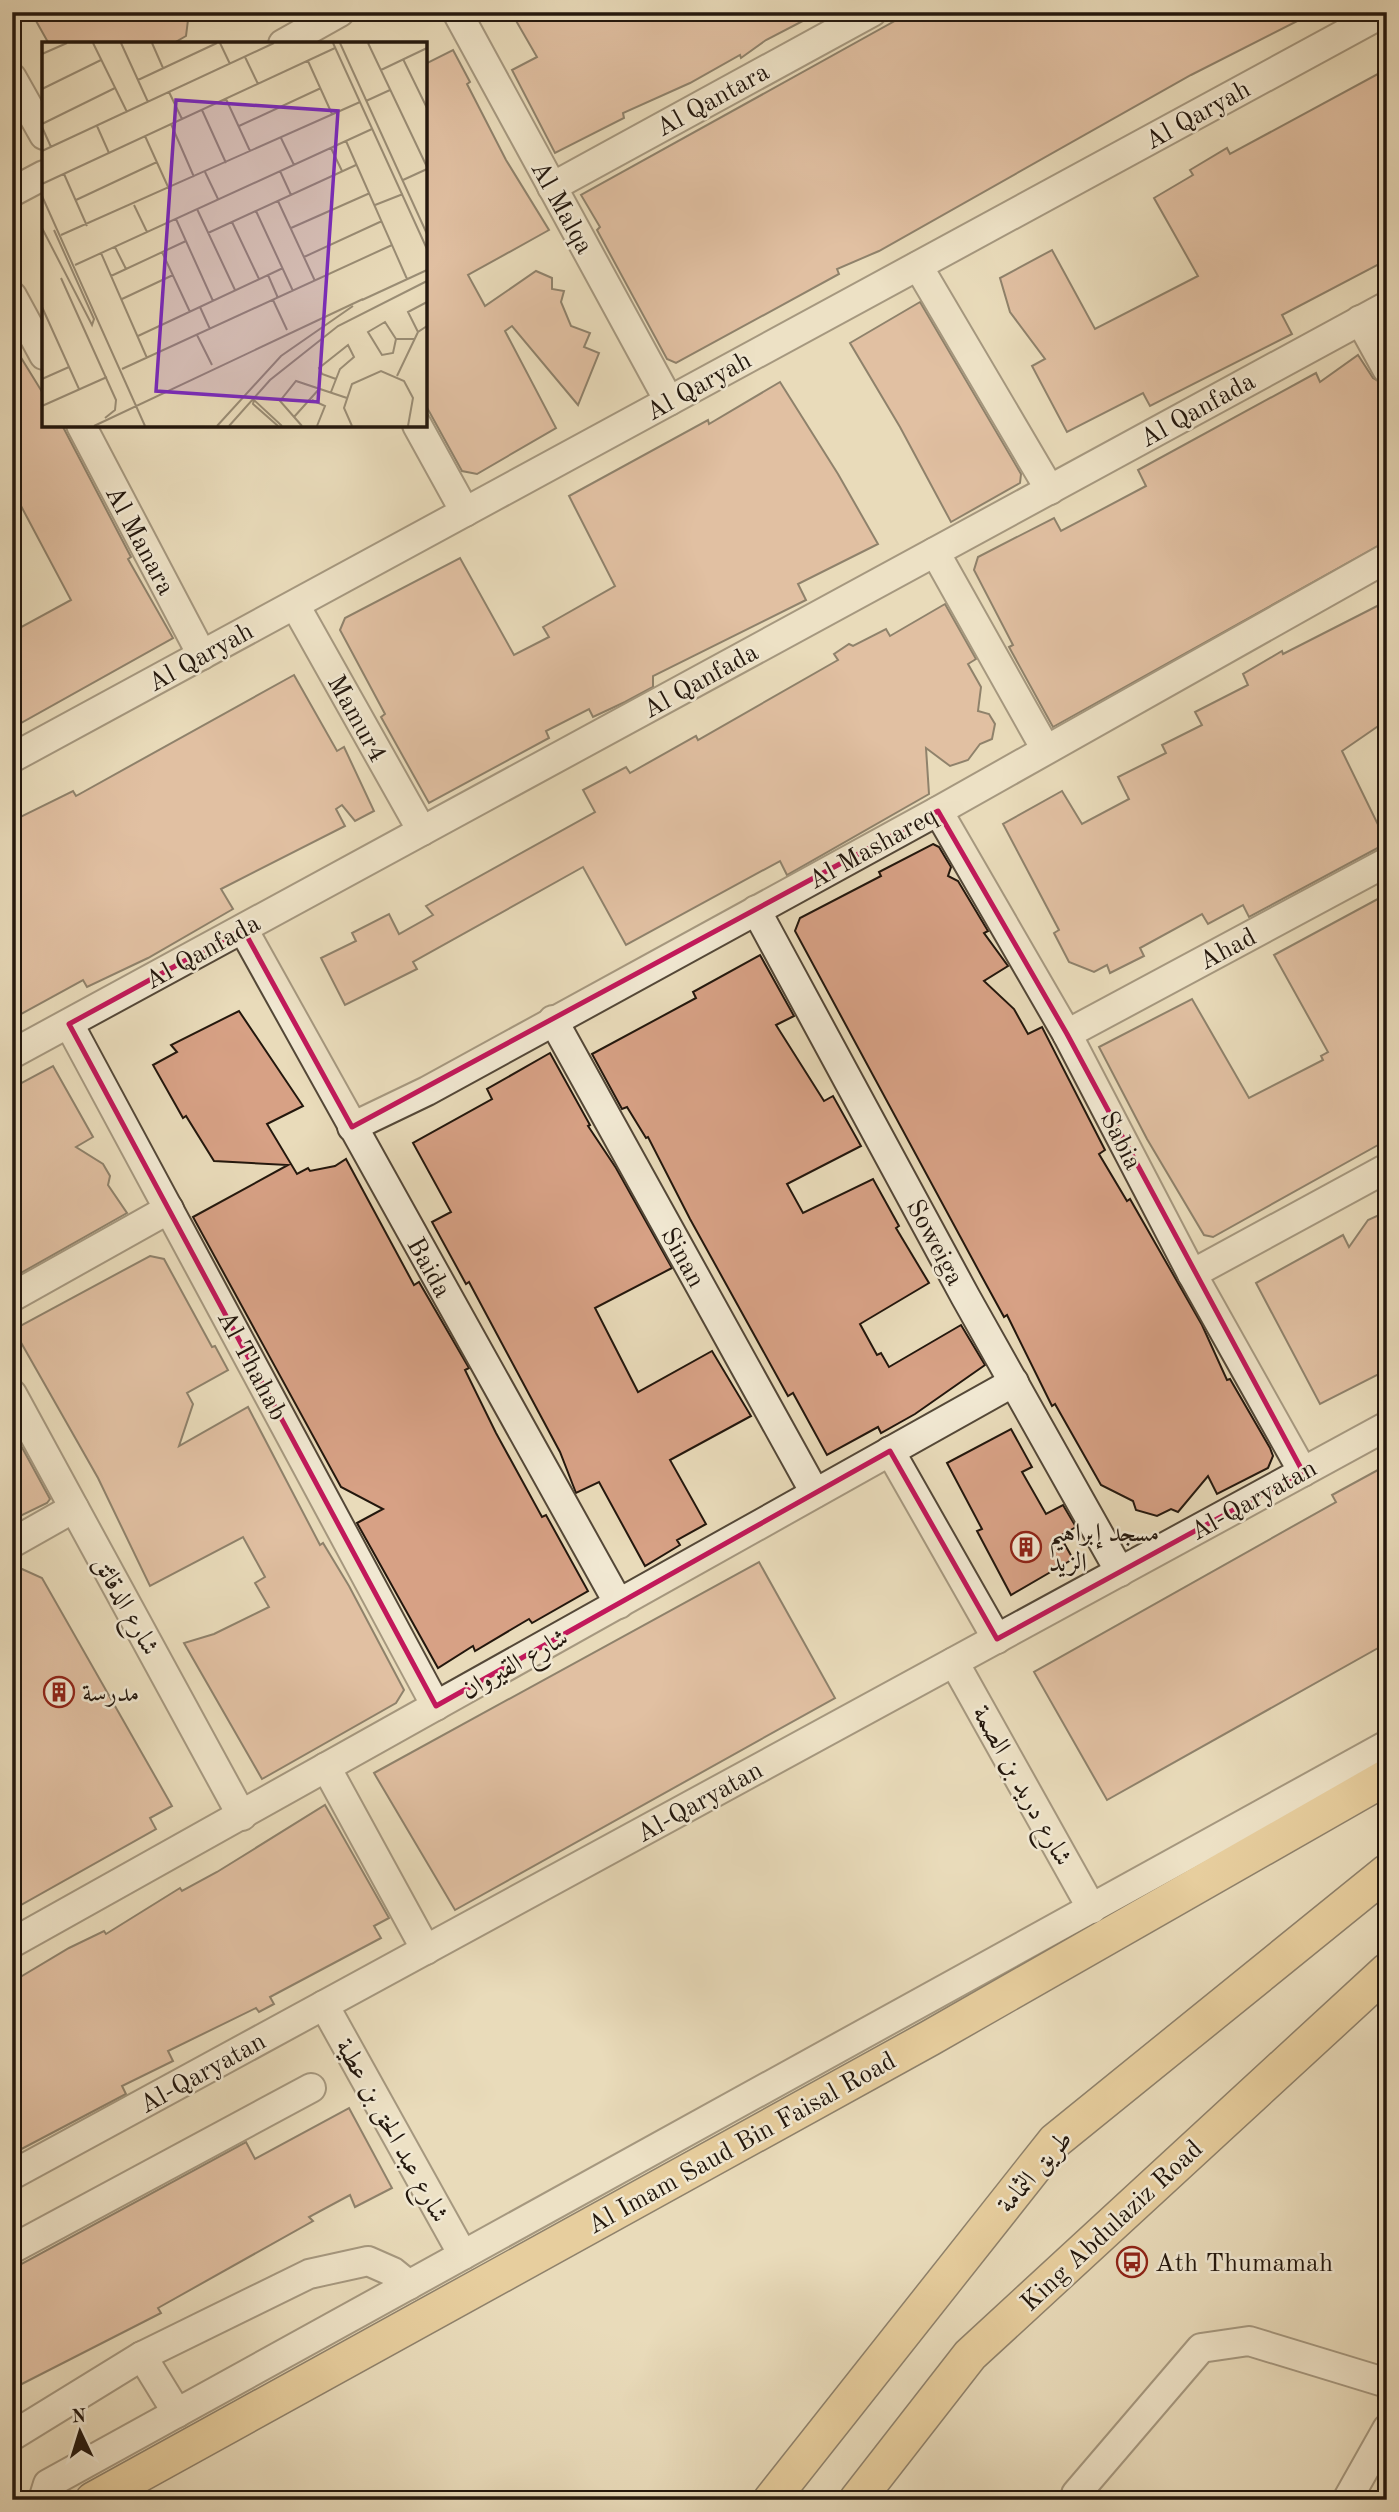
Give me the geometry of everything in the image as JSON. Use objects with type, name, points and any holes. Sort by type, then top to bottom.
[{"type":"main road","name":"Al Imam Saud Bin Faisal Road","points":[[93,2500],[930,2038],[1387,1777]]},
{"type":"main road","name":"طريق الثمامة","points":[[771,2500],[1055,2141],[1387,1872]]},
{"type":"main road","name":"King Abdulaziz Road","points":[[857,2500],[970,2355],[1387,1970]]},
{"type":"street","points":[[287,42],[340,12]]},
{"type":"street","name":"Al Malqa","points":[[457,12],[669,401]]},
{"type":"street","name":"Al Qantara","points":[[552,187],[872,12]]},
{"type":"street","name":"Al Qaryah","points":[[12,758],[918,265],[1342,22],[1384,12]]},
{"type":"street","points":[[12,78],[42,131]]},
{"type":"street","points":[[12,192],[42,176]]},
{"type":"street","points":[[918,265],[1050,490]]},
{"type":"street","points":[[12,296],[42,351]]},
{"type":"street","name":"Al Qanfada","points":[[12,1054],[1387,306]]},
{"type":"street","points":[[1360,320],[1387,369]]},
{"type":"street","name":"Al Manara","points":[[82,427],[202,655]]},
{"type":"street","points":[[418,427],[465,512]]},
{"type":"street","points":[[935,552],[1045,748]]},
{"type":"street","name":"Al Mashareq","points":[[352,1127],[427,1091],[938,811],[1045,748],[1387,558]]},
{"type":"street","name":"Mamur4","points":[[295,605],[422,831]]},
{"type":"street","name":"Sabia","points":[[938,811],[1067,1034],[1192,1274],[1303,1472]]},
{"type":"street","name":"Ahad","points":[[1067,1034],[1387,862]]},
{"type":"street","name":"Soweiga","points":[[756,910],[1120,1572]]},
{"type":"street","name":"Baida","points":[[243,929],[620,1604]]},
{"type":"street","name":"Sinan","points":[[553,1020],[815,1493]]},
{"type":"street","name":"Al Thahab","points":[[69,1024],[436,1706]]},
{"type":"street","points":[[1192,1274],[1387,1168]]},
{"type":"street","points":[[12,1297],[169,1209]]},
{"type":"street","name":"شارع القيروان","points":[[12,1943],[1014,1382]]},
{"type":"street","name":"شارع الدقائق","points":[[12,1394],[242,1816]]},
{"type":"street","name":"Al-Qaryatan","points":[[12,2175],[1387,1426]]},
{"type":"street","points":[[890,1451],[997,1639]]},
{"type":"street","points":[[12,1543],[75,1508]]},
{"type":"street","name":"شارع دريد بن الصمة","points":[[954,1662],[1092,1909]]},
{"type":"street","points":[[43,2500],[48,2484],[1387,1745]]},
{"type":"street","points":[[326,1768],[426,1950]]},
{"type":"street","name":"شارع عبد الحق بن عطية","points":[[324,2005],[463,2255]]},
{"type":"street","points":[[12,2249],[311,2088]]},
{"type":"street","points":[[12,2436],[142,2356],[309,2274],[368,2261],[393,2272],[409,2285]]},
{"type":"street","points":[[1075,2500],[1076,2494],[1201,2348],[1249,2341],[1387,2383]]},
{"type":"street","points":[[142,2356],[177,2413]]},
{"type":"street","points":[[1350,2499],[1387,2429]]},
{"type":"highlighted area","points":[[938,811],[1067,1034],[1303,1472],[997,1639],[890,1451],[436,1706],[69,1024],[243,929],[352,1127]]},
{"type":"building","points":[[31,12],[189,12],[186,36],[176,42],[48,42]]},
{"type":"building","points":[[511,12],[820,12],[766,40],[741,58],[740,55],[690,83],[623,113],[624,118],[555,153],[512,70],[537,57]]},
{"type":"building","points":[[911,12],[1315,12],[1191,75],[879,251],[837,269],[839,274],[676,363],[667,359],[581,195]]},
{"type":"building","points":[[453,50],[470,82],[467,84],[506,160],[549,230],[468,275],[485,306],[536,271],[552,278],[552,289],[564,291],[561,302],[571,326],[590,333],[584,347],[599,353],[578,405],[512,326],[505,331],[556,428],[477,474],[462,471],[427,408],[427,63]]},
{"type":"building","points":[[1387,69],[1387,260],[1282,315],[1292,334],[1150,406],[1143,393],[1067,432],[1032,366],[1045,359],[1010,312],[1000,278],[1052,250],[1095,329],[1198,276],[1154,198],[1193,175],[1190,170],[1227,148],[1230,154]]},
{"type":"building","points":[[920,302],[1021,474],[1020,483],[951,522],[900,427],[850,343]]},
{"type":"building","points":[[12,343],[42,392],[42,427],[63,427],[131,557],[128,559],[173,638],[12,728],[12,632],[71,600],[12,489]]},
{"type":"building","points":[[1358,355],[1373,378],[1387,386],[1387,541],[1053,727],[1009,647],[1013,645],[974,570],[978,557],[1054,518],[1061,531],[1146,486],[1138,470],[1316,373],[1320,382]]},
{"type":"building","points":[[780,382],[878,544],[798,584],[806,600],[653,676],[653,687],[625,702],[593,717],[589,709],[546,731],[549,738],[429,803],[381,717],[385,714],[340,630],[345,618],[460,558],[514,655],[549,637],[543,627],[615,586],[569,496],[708,420],[709,424]]},
{"type":"building","points":[[1387,601],[1387,720],[1342,751],[1387,843],[1249,917],[1243,905],[1208,924],[1202,914],[1140,948],[1144,956],[1110,973],[1107,965],[1094,972],[1069,962],[1054,933],[1059,930],[1003,824],[1062,791],[1082,824],[1129,799],[1118,777],[1166,753],[1162,745],[1202,725],[1195,712],[1248,685],[1243,674],[1282,651],[1283,654]]},
{"type":"building","points":[[945,604],[976,659],[968,664],[981,687],[978,711],[989,714],[995,724],[992,739],[980,744],[968,760],[950,766],[926,748],[929,794],[787,875],[780,861],[626,945],[583,867],[413,962],[417,969],[345,1005],[321,958],[356,941],[352,933],[389,914],[399,934],[433,915],[426,906],[595,812],[583,790],[626,767],[630,773],[696,736],[698,740],[838,660],[834,654],[849,644],[853,646],[886,629],[890,636]]},
{"type":"building","points":[[294,675],[337,751],[344,747],[374,811],[355,821],[342,805],[336,809],[345,826],[221,889],[233,909],[148,958],[87,987],[83,980],[12,1019],[12,821],[73,791],[76,796]]},
{"type":"building","points":[[933,844],[939,847],[951,867],[948,876],[958,881],[988,931],[984,933],[1008,966],[984,981],[1014,1009],[1028,1034],[1042,1027],[1105,1150],[1099,1154],[1127,1201],[1130,1199],[1202,1325],[1227,1380],[1230,1379],[1273,1456],[1268,1468],[1217,1494],[1208,1476],[1178,1512],[1171,1509],[1157,1516],[1136,1510],[1133,1501],[1101,1485],[1055,1404],[1052,1406],[1007,1315],[1004,1317],[795,931],[800,918],[881,876],[879,872]]},
{"type":"building","points":[[1387,894],[1387,1140],[1213,1237],[1204,1235],[1147,1139],[1099,1047],[1192,999],[1249,1098],[1323,1060],[1321,1056],[1328,1052],[1274,955]]},
{"type":"building","points":[[760,955],[794,1016],[776,1025],[824,1101],[833,1096],[861,1146],[787,1184],[803,1213],[873,1179],[899,1226],[896,1228],[929,1283],[860,1324],[877,1355],[881,1353],[889,1367],[961,1325],[985,1365],[915,1414],[881,1433],[878,1427],[827,1455],[793,1393],[788,1396],[648,1137],[646,1138],[627,1107],[622,1109],[592,1054],[696,998],[693,992]]},
{"type":"building","points":[[239,1011],[303,1106],[267,1124],[297,1174],[308,1168],[310,1171],[335,1166],[346,1159],[414,1285],[419,1282],[469,1368],[465,1370],[496,1433],[542,1517],[546,1515],[588,1591],[532,1623],[529,1619],[475,1651],[473,1646],[438,1668],[357,1523],[383,1509],[341,1487],[193,1217],[288,1165],[214,1161],[186,1116],[183,1118],[153,1065],[177,1052],[171,1045]]},
{"type":"building","points":[[550,1053],[590,1125],[588,1126],[616,1168],[672,1268],[595,1308],[638,1392],[712,1351],[751,1416],[670,1460],[706,1524],[677,1540],[680,1545],[645,1566],[599,1482],[576,1493],[560,1452],[469,1282],[466,1284],[432,1222],[451,1212],[413,1143],[492,1099],[487,1089]]},
{"type":"building","points":[[53,1066],[93,1137],[76,1147],[103,1164],[110,1176],[108,1185],[127,1213],[12,1278],[12,1088]]},
{"type":"building","points":[[1379,1215],[1387,1229],[1387,1280],[1379,1285],[1387,1299],[1387,1370],[1320,1404],[1256,1283],[1343,1235],[1349,1247],[1368,1220]]},
{"type":"building","points":[[150,1256],[164,1259],[212,1347],[215,1346],[228,1370],[187,1393],[193,1404],[179,1446],[248,1407],[320,1545],[323,1543],[349,1586],[404,1690],[396,1703],[262,1779],[184,1643],[214,1634],[269,1607],[255,1583],[265,1577],[243,1537],[150,1586],[98,1478],[19,1339],[20,1326]]},
{"type":"building","points":[[12,1429],[50,1499],[12,1520]]},
{"type":"building","points":[[1011,1429],[1032,1467],[1022,1472],[1046,1514],[1063,1505],[1076,1527],[1060,1536],[1073,1559],[1011,1595],[977,1531],[982,1529],[947,1463]]},
{"type":"building","points":[[1387,1465],[1387,1643],[1107,1800],[1034,1672],[1336,1502],[1332,1495]]},
{"type":"building","points":[[759,1562],[835,1698],[455,1910],[374,1773]]},
{"type":"building","name":"مدرسة","points":[[22,1569],[42,1578],[172,1806],[150,1818],[156,1829],[12,1910],[12,1574]]},
{"type":"building","points":[[325,1805],[389,1918],[374,1926],[381,1938],[270,1997],[274,2004],[259,2012],[256,2008],[168,2051],[173,2061],[122,2086],[126,2094],[12,2154],[12,1982],[69,1948],[104,1931],[106,1934],[180,1888],[182,1891],[217,1872]]},
{"type":"building","points":[[349,2108],[392,2188],[355,2207],[350,2195],[309,2217],[313,2221],[158,2308],[161,2313],[12,2389],[12,2269],[246,2142],[255,2159]]},
{"type":"place","name":"مسجد إبراهيم الزيد","points":[[1026,1547]]},
{"type":"place","name":"مدرسة","points":[[59,1692]]},
{"type":"place","name":"Ath Thumamah","points":[[1132,2262]]}]
